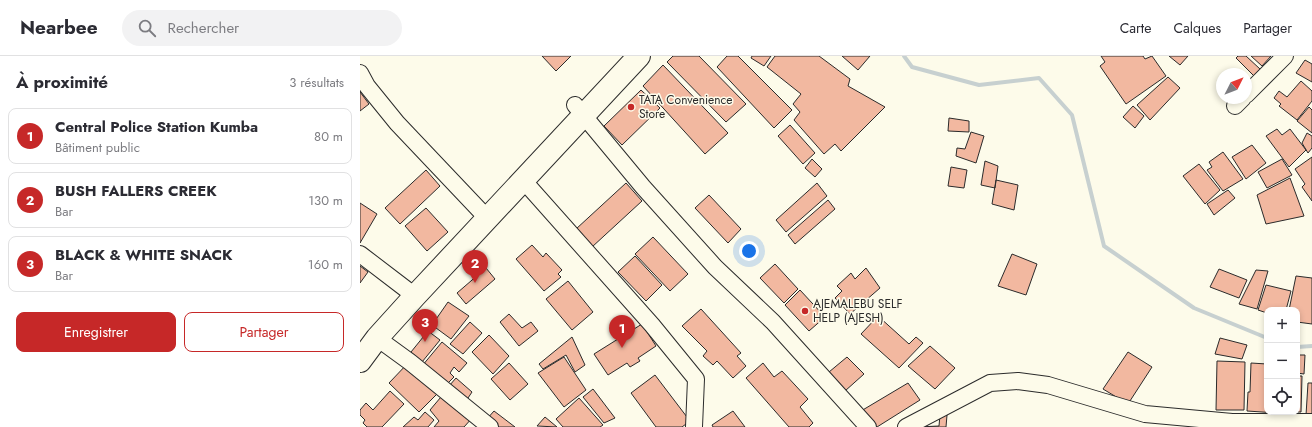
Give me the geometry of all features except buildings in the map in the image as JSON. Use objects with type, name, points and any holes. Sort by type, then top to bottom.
[{"type":"highway","points":[[484,215],[523,180],[621,56]]},
{"type":"highway","points":[[360,361],[368,340],[410,292],[484,215],[579,110],[639,56]]},
{"type":"street","points":[[1252,89],[1285,56]]},
{"type":"street","points":[[360,73],[367,86],[397,123],[484,215]]},
{"type":"street","points":[[579,110],[643,187],[715,267],[773,322],[868,427]]},
{"type":"street","points":[[523,180],[652,325],[696,379],[694,427]]},
{"type":"street","points":[[360,254],[410,292]]},
{"type":"street","points":[[368,340],[410,362],[490,427]]},
{"type":"street","points":[[906,427],[990,383],[1018,381],[1048,385],[1145,414],[1232,422],[1312,422]]},
{"type":"waterway","points":[[904,56],[912,67],[979,85],[1039,78],[1072,115],[1104,246],[1194,308],[1264,337]]},
{"type":"waterway","points":[[1300,347],[1312,346]]},
{"type":"place","name":"TATA Convenience Store","points":[[631,107]]},
{"type":"place","name":"BUSH FALLERS CREEK","points":[[475,283]]},
{"type":"place","name":"AJEMALEBU SELF HELP (AJESH)","points":[[805,311]]},
{"type":"place","name":"BLACK & WHITE SNACK","points":[[425,342]]},
{"type":"place","name":"Central Police Station Kumba","points":[[622,348]]}]
